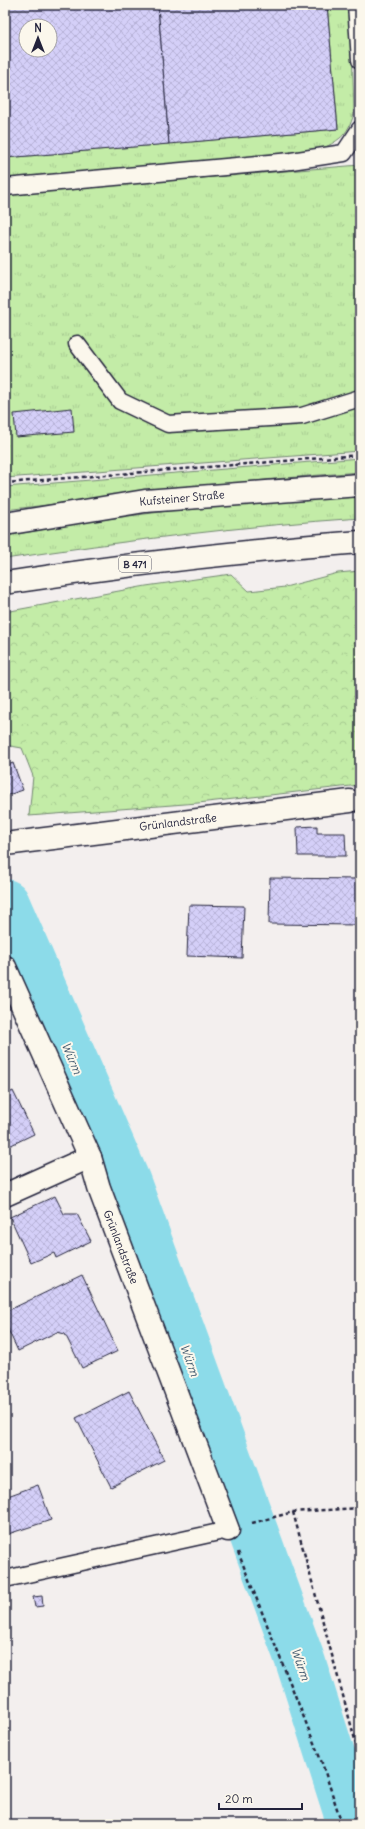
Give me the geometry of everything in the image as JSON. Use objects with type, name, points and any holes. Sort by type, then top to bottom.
[{"type":"main road","name":"Kufsteiner Straße","points":[[5,524],[145,501],[360,485]]},
{"type":"main road","name":"B 471","points":[[5,583],[152,562],[266,549],[360,542]]},
{"type":"main road","name":"Grünlandstraße","points":[[5,844],[350,801]]},
{"type":"main road","name":"Grünlandstraße","points":[[5,967],[90,1157],[99,1188],[228,1530]]},
{"type":"main road","points":[[5,1195],[90,1157]]},
{"type":"lane","points":[[356,5],[360,60]]},
{"type":"lane","points":[[5,186],[290,161],[344,153],[360,129]]},
{"type":"lane","points":[[78,344],[120,401],[168,424],[302,416],[360,398]]},
{"type":"lane","points":[[5,1579],[228,1530]]},
{"type":"path","points":[[5,483],[360,455]]},
{"type":"path","points":[[261,1521],[293,1512],[360,1508]]},
{"type":"path","points":[[293,1512],[360,1758]]},
{"type":"path","points":[[228,1530],[322,1763],[342,1824]]},
{"type":"green space","points":[[327,5],[351,5],[354,114],[345,133],[332,144],[318,151],[5,181],[5,158],[338,129]]},
{"type":"green space","points":[[360,165],[360,451],[5,478],[5,194]]},
{"type":"green space","points":[[360,458],[360,472],[226,484],[5,510],[5,487]]},
{"type":"green space","points":[[360,493],[360,518],[271,525],[182,535],[5,559],[5,536],[98,520],[207,506]]},
{"type":"green space","points":[[360,571],[360,785],[198,803],[29,816],[33,776],[22,748],[5,745],[5,612],[146,586],[231,574],[249,591],[285,587],[338,573]]},
{"type":"building","points":[[5,5],[158,5],[169,144],[5,158]]},
{"type":"building","points":[[158,5],[327,5],[338,129],[169,144]]},
{"type":"building","points":[[72,408],[74,432],[16,437],[14,414]]},
{"type":"building","points":[[13,763],[23,790],[5,796],[5,766]]},
{"type":"building","points":[[317,826],[317,833],[345,833],[346,856],[298,856],[297,827]]},
{"type":"building","points":[[270,878],[360,879],[360,925],[269,924]]},
{"type":"building","points":[[189,905],[244,906],[242,958],[187,956]]},
{"type":"building","points":[[13,1091],[34,1134],[5,1148],[5,1095]]},
{"type":"building","points":[[55,1196],[64,1214],[77,1214],[91,1241],[56,1258],[54,1253],[31,1263],[10,1217]]},
{"type":"building","points":[[82,1275],[118,1351],[82,1368],[65,1334],[57,1332],[18,1351],[5,1323],[5,1312]]},
{"type":"building","points":[[129,1391],[164,1460],[111,1487],[76,1418]]},
{"type":"building","points":[[38,1485],[51,1520],[5,1535],[5,1497]]},
{"type":"building","points":[[42,1596],[43,1606],[35,1607],[33,1597]]},
{"type":"waterway","name":"Würm","points":[[5,904],[126,1183],[300,1660],[352,1824]]}]
